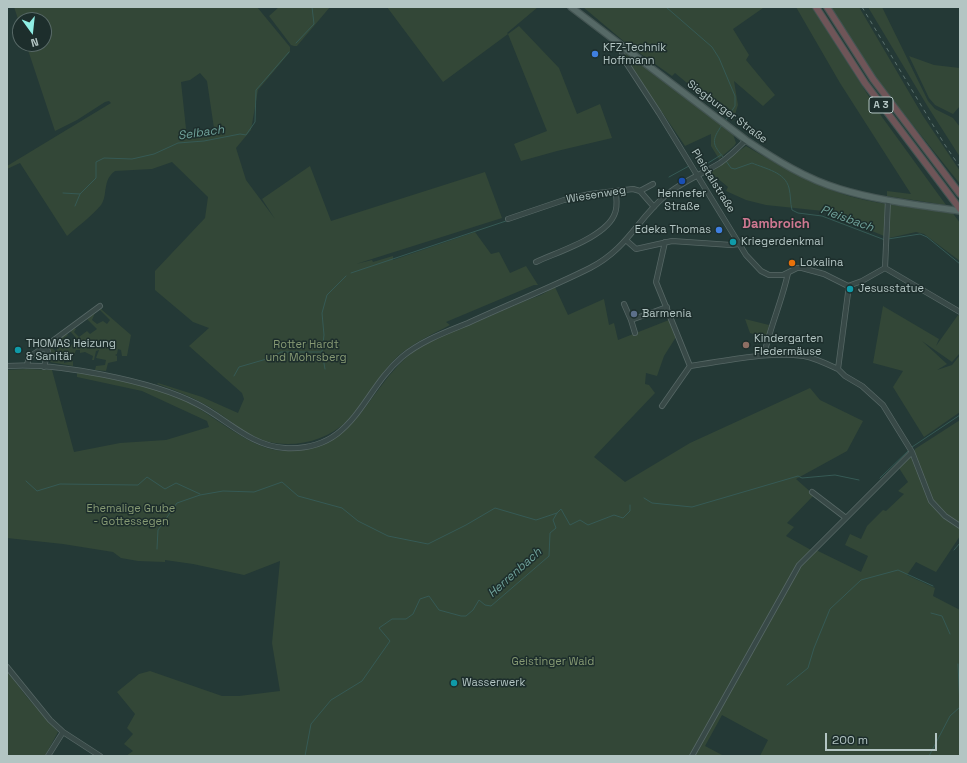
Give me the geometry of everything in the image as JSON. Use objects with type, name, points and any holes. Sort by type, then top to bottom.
[{"type":"highway","name":"A 3","points":[[816,7],[865,83],[960,210]]},
{"type":"highway","name":"A 3","points":[[826,7],[877,85],[960,194]]},
{"type":"main road","name":"Siegburger Straße","points":[[571,7],[746,140],[776,160],[806,176],[838,189],[888,200]]},
{"type":"main road","points":[[888,200],[960,210]]},
{"type":"street","name":"Pleistalstraße","points":[[621,46],[623,58],[698,175],[746,255],[765,273],[777,276],[788,273],[797,268],[802,268],[824,274],[848,286]]},
{"type":"street","points":[[7,366],[27,365],[44,367],[122,380],[186,399],[210,411],[258,442],[275,447],[303,447],[332,437],[347,426],[387,373],[411,351],[447,332],[602,262],[626,241],[654,207],[674,188],[728,157],[746,140]]},
{"type":"street","name":"Wiesenweg","points":[[640,191],[653,184]]},
{"type":"street","name":"Wiesenweg","points":[[508,218],[564,200],[590,194],[633,189],[640,191],[654,207]]},
{"type":"street","points":[[536,262],[577,244],[604,227],[615,213],[616,191]]},
{"type":"street","points":[[885,268],[888,234],[888,200]]},
{"type":"street","points":[[626,241],[636,249],[672,241],[731,246],[739,244]]},
{"type":"street","points":[[665,242],[656,282],[690,366]]},
{"type":"street","points":[[838,369],[848,286],[862,281],[885,268]]},
{"type":"street","points":[[885,268],[960,312]]},
{"type":"street","points":[[764,355],[768,335],[784,292],[788,273]]},
{"type":"street","points":[[624,304],[635,332]]},
{"type":"street","points":[[27,365],[29,357],[100,306]]},
{"type":"street","points":[[631,320],[666,307]]},
{"type":"street","points":[[43,348],[48,351],[44,367]]},
{"type":"street","points":[[662,406],[690,366],[764,355],[805,356],[838,369],[844,376],[862,386],[883,405],[912,452],[930,502],[944,516],[960,526]]},
{"type":"street","points":[[692,756],[799,565],[912,452]]},
{"type":"street","points":[[812,492],[846,518]]},
{"type":"street","points":[[7,667],[33,700],[63,732],[100,756]]},
{"type":"street","points":[[48,756],[63,732]]},
{"type":"green space","name":"Rotter Hardt und Mohrsberg","points":[[14,7],[257,7],[290,47],[290,52],[258,90],[251,130],[236,148],[246,180],[275,219],[262,199],[310,166],[331,221],[485,172],[502,218],[356,264],[372,260],[373,262],[393,256],[393,260],[475,232],[491,254],[499,252],[510,273],[526,266],[538,285],[534,285],[446,322],[450,325],[404,351],[384,371],[347,421],[330,434],[309,442],[287,444],[265,441],[237,427],[206,405],[179,392],[157,384],[158,383],[202,397],[238,413],[244,399],[242,393],[189,346],[209,328],[193,322],[155,290],[155,271],[205,218],[208,197],[172,162],[152,169],[115,171],[108,179],[101,205],[67,236],[20,163],[7,169],[7,166],[111,103],[109,101],[105,102],[77,120],[55,131],[29,52],[52,52],[52,12],[16,12]],"holes":[[[200,73],[207,81],[215,135],[200,138],[187,138],[181,82],[190,80]]]},
{"type":"green space","points":[[279,7],[330,7],[297,46],[294,46],[291,45],[269,16]]},
{"type":"green space","points":[[387,7],[538,7],[507,33],[508,34],[443,82]]},
{"type":"green space","points":[[583,7],[762,7],[763,8],[733,29],[749,55],[746,60],[775,95],[763,106],[734,81],[738,105],[733,121],[675,73],[672,76],[627,44]]},
{"type":"green space","points":[[796,7],[812,7],[882,117],[946,205],[887,196],[887,191],[911,194],[840,83]]},
{"type":"green space","points":[[829,7],[859,7],[923,116],[960,171],[960,184],[880,84]]},
{"type":"green space","points":[[868,7],[882,7],[928,101],[935,109],[953,118],[960,127],[960,157],[928,107]]},
{"type":"green space","points":[[519,26],[559,68],[577,114],[600,104],[612,138],[521,161],[514,144],[547,131],[508,34]]},
{"type":"green space","points":[[624,50],[733,134],[736,143],[734,146],[719,159],[711,146],[711,134],[685,146],[622,53]]},
{"type":"green space","points":[[909,56],[934,65],[960,68],[960,106],[953,114],[935,105],[929,98]]},
{"type":"green space","points":[[746,146],[779,165],[825,188],[865,200],[952,212],[960,223],[960,261],[924,234],[916,232],[889,238],[823,211],[766,205],[746,200],[726,191],[728,187],[710,172]]},
{"type":"green space","name":"Geistinger Wald","points":[[555,287],[568,315],[604,299],[609,325],[614,323],[618,340],[669,320],[676,337],[664,356],[657,376],[646,373],[645,384],[649,385],[655,393],[594,457],[625,482],[690,443],[810,388],[820,400],[863,421],[847,451],[796,479],[814,495],[787,523],[794,527],[786,536],[811,550],[816,550],[861,572],[868,556],[845,545],[850,534],[861,539],[867,526],[883,510],[886,511],[904,494],[898,491],[908,482],[899,468],[914,453],[915,449],[960,420],[960,536],[936,572],[916,562],[907,575],[935,588],[933,596],[960,610],[960,756],[760,756],[768,740],[722,715],[705,746],[724,756],[126,756],[133,751],[124,744],[133,734],[127,728],[135,714],[117,692],[139,674],[150,671],[222,696],[239,696],[280,691],[272,643],[280,561],[244,575],[193,564],[165,560],[165,562],[138,561],[121,558],[113,552],[63,544],[7,538],[7,370],[52,370],[74,452],[120,443],[166,440],[209,427],[207,421],[142,391],[77,377],[77,373],[119,380],[163,392],[188,402],[254,443],[275,450],[302,450],[328,441],[343,431],[355,420],[399,365],[419,348],[441,337],[541,295]]},
{"type":"green space","points":[[883,306],[939,339],[936,346],[958,315],[960,316],[960,353],[952,362],[922,341],[947,364],[937,370],[952,365],[960,355],[960,412],[924,437],[893,387],[903,371],[873,363]]},
{"type":"green space","points":[[99,309],[101,309],[131,335],[127,356],[122,356],[121,350],[118,349],[117,354],[115,355],[117,356],[117,361],[108,363],[106,371],[95,370],[96,366],[105,365],[106,360],[96,358],[99,350],[96,351],[94,360],[92,360],[93,356],[85,352],[80,353],[80,350],[76,350],[74,355],[64,356],[64,363],[73,361],[73,366],[50,362],[50,345],[55,351],[63,345],[58,339],[66,333],[68,335],[62,340],[66,344],[69,343],[71,345],[78,340],[70,331],[74,328],[76,329],[74,332],[79,337],[87,331],[90,334],[97,329],[87,319],[95,313],[92,320],[97,324],[103,321],[107,324],[110,320]]},
{"type":"green space","points":[[745,319],[769,325],[766,338],[750,333]]},
{"type":"green space","points":[[7,671],[26,696],[58,732],[45,756],[7,756]]},
{"type":"waterway","name":"Selbach","points":[[296,43],[314,24],[312,7]]},
{"type":"waterway","name":"Pleisbach","points":[[666,7],[712,47],[719,58],[735,96],[735,106],[725,121]]},
{"type":"waterway","name":"Selbach","points":[[63,193],[80,194],[96,178],[96,162],[104,158],[132,159],[154,154],[178,143],[204,141],[240,134],[246,135],[255,122],[256,90],[289,52]]},
{"type":"waterway","name":"Pleisbach","points":[[722,125],[714,142],[715,146],[724,158]]},
{"type":"waterway","points":[[700,168],[721,155]]},
{"type":"waterway","name":"Pleisbach","points":[[726,161],[731,168],[735,169],[752,163],[769,169],[784,178],[789,188],[792,210],[798,213],[822,216],[885,240]]},
{"type":"waterway","points":[[669,177],[689,166]]},
{"type":"waterway","points":[[75,206],[80,194]]},
{"type":"waterway","points":[[351,273],[506,221]]},
{"type":"waterway","name":"Pleisbach","points":[[888,239],[920,234],[927,237],[960,264]]},
{"type":"waterway","points":[[325,369],[322,352],[324,335],[322,313],[327,295],[346,276]]},
{"type":"waterway","points":[[234,376],[239,367],[270,358],[281,352],[322,352]]},
{"type":"waterway","name":"Herrenbach","points":[[912,447],[960,415]]},
{"type":"waterway","name":"Herrenbach","points":[[880,478],[908,451]]},
{"type":"waterway","name":"Herrenbach","points":[[644,498],[652,503],[692,507],[798,476],[802,478],[835,475],[859,480]]},
{"type":"waterway","points":[[26,481],[37,491],[60,484],[138,485],[147,477],[165,489],[176,483],[200,494]]},
{"type":"waterway","points":[[157,549],[158,530],[177,503],[200,495],[223,491],[254,492],[282,482],[298,496],[342,508],[358,521],[388,536],[428,544],[466,525],[495,508],[536,520],[557,513]]},
{"type":"waterway","name":"Herrenbach","points":[[305,756],[311,724],[331,700],[362,681],[390,641],[379,628],[392,619],[406,619],[413,614],[420,599],[429,596],[439,610],[461,616],[466,616],[473,610],[479,600],[485,605],[491,606],[549,556],[550,533],[556,528],[553,520],[561,509],[570,525],[580,520],[588,525],[614,515],[623,518],[630,511],[630,505]]},
{"type":"waterway","points":[[954,550],[960,543]]},
{"type":"waterway","points":[[787,685],[808,668],[814,648],[830,609],[861,580],[898,570],[933,586]]},
{"type":"waterway","points":[[931,613],[942,616],[950,634]]},
{"type":"waterway","points":[[929,756],[950,716],[960,707],[958,664]]},
{"type":"railway","points":[[862,7],[945,145],[960,167]]},
{"type":"place","name":"KFZ-Technik Hoffmann","points":[[595,54]]},
{"type":"place","name":"Hennefer Straße","points":[[682,181]]},
{"type":"place","name":"Edeka Thomas","points":[[719,230]]},
{"type":"place","name":"Kriegerdenkmal","points":[[733,242]]},
{"type":"place","name":"Lokalina","points":[[792,263]]},
{"type":"place","name":"Jesusstatue","points":[[850,289]]},
{"type":"place","name":"Barmenia","points":[[634,314]]},
{"type":"place","name":"Kindergarten Fledermäuse","points":[[746,345]]},
{"type":"place","name":"THOMAS Heizung & Sanitär","points":[[18,350]]},
{"type":"place","name":"Wasserwerk","points":[[454,683]]},
{"type":"district","name":"Dambroich","points":[[776,224]]},
{"type":"park label","name":"Ehemalige Grube - Gottessegen","points":[[131,515]]}]
